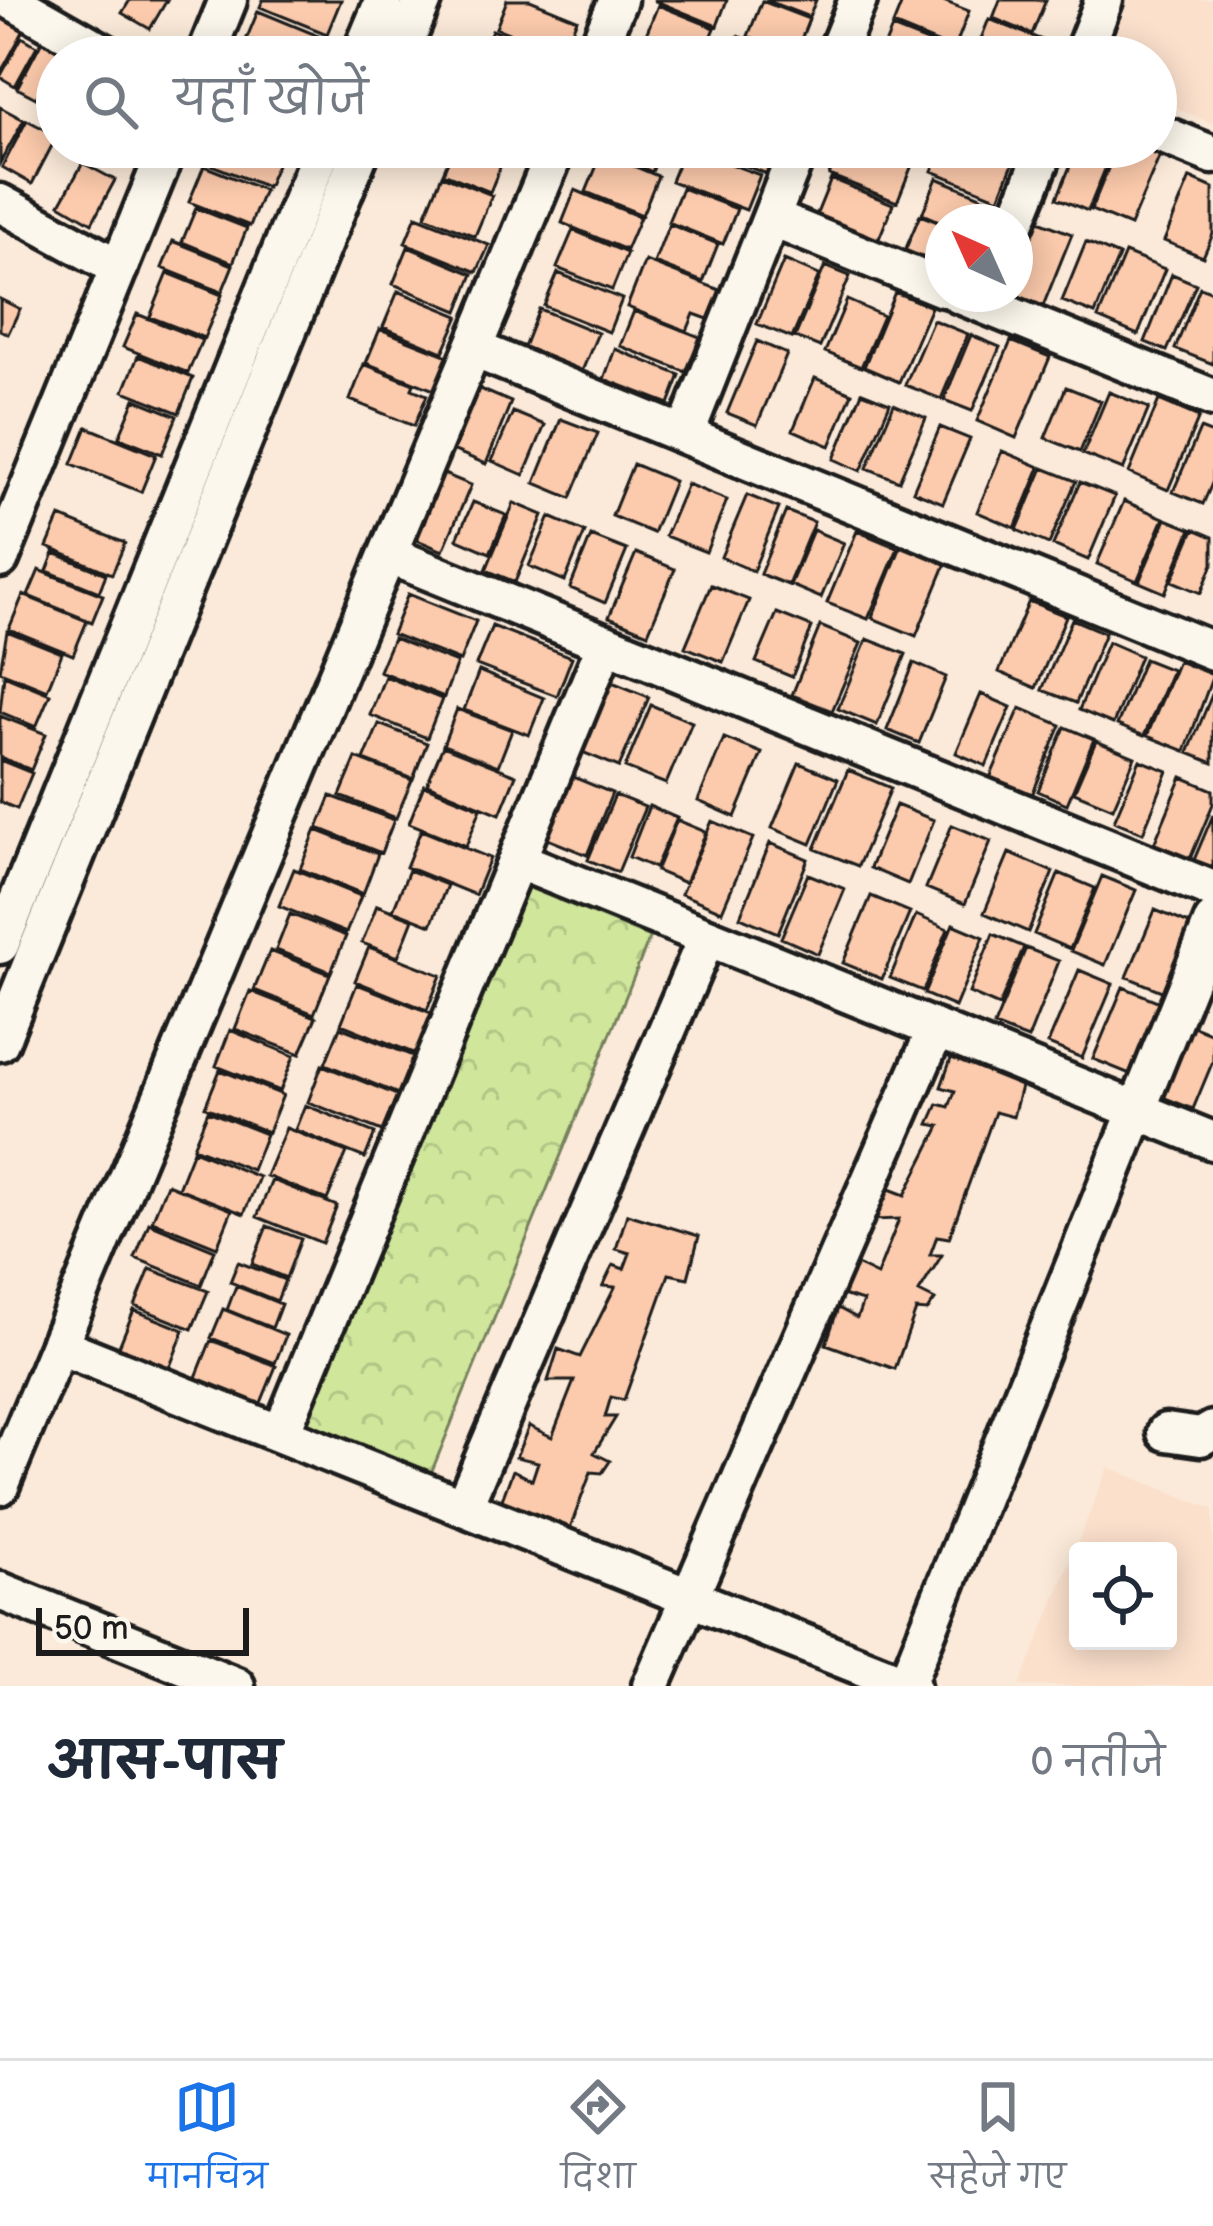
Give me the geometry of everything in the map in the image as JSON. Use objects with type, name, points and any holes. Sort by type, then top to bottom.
[{"type":"street","points":[[11,0],[74,36]]},
{"type":"street","points":[[213,36],[228,0]]},
{"type":"street","points":[[369,36],[384,0]]},
{"type":"street","points":[[408,36],[423,0]]},
{"type":"street","points":[[603,36],[618,0]]},
{"type":"street","points":[[843,36],[857,0]]},
{"type":"street","points":[[1090,36],[1104,0]]},
{"type":"street","points":[[1177,140],[1213,155]]},
{"type":"street","points":[[0,560],[159,168]]},
{"type":"street","points":[[0,945],[314,168]]},
{"type":"street","points":[[0,1042],[354,168]]},
{"type":"street","points":[[0,1486],[548,168]]},
{"type":"street","points":[[685,435],[791,168]]},
{"type":"street","points":[[1023,204],[1038,168]]},
{"type":"street","points":[[0,203],[119,268]]},
{"type":"street","points":[[771,218],[925,281]]},
{"type":"street","points":[[1011,312],[1213,398]]},
{"type":"street","points":[[474,349],[1213,651]]},
{"type":"street","points":[[389,555],[1213,890]]},
{"type":"street","points":[[281,1433],[606,643]]},
{"type":"street","points":[[517,860],[1213,1142]]},
{"type":"street","points":[[60,1346],[909,1685],[1134,1109],[1213,921]]},
{"type":"street","points":[[463,1507],[707,937]]},
{"type":"street","points":[[651,1686],[936,1029]]},
{"type":"street","points":[[1166,1432],[1202,1437],[1213,1430]]},
{"type":"street","points":[[0,1592],[236,1686]]},
{"type":"shaded area","points":[[1121,0],[1213,0],[1213,124],[1177,108],[1177,36],[1105,36]]},
{"type":"shaded area","points":[[1108,1467],[1213,1509],[1213,1686],[1020,1686],[1069,1564],[1069,1650],[1177,1650],[1177,1542],[1078,1542]]},
{"type":"green space","points":[[515,882],[650,937],[429,1478],[294,1424]]},
{"type":"building","points":[[130,0],[167,0],[150,29],[122,13]]},
{"type":"building","points":[[263,0],[341,0],[327,34],[260,7]]},
{"type":"building","points":[[507,0],[530,0],[577,19],[570,36],[516,36],[496,28]]},
{"type":"building","points":[[653,0],[727,0],[717,26]]},
{"type":"building","points":[[765,0],[816,0],[809,17]]},
{"type":"building","points":[[903,0],[941,0],[969,11],[959,36],[920,36],[893,25]]},
{"type":"building","points":[[1000,0],[1046,0],[1032,34],[993,18]]},
{"type":"building","points":[[762,1],[809,19],[802,36],[748,36]]},
{"type":"building","points":[[658,5],[715,28],[712,36],[645,36]]},
{"type":"building","points":[[258,11],[319,36],[248,36]]},
{"type":"building","points":[[0,17],[24,30],[0,74]]},
{"type":"building","points":[[989,19],[1032,36],[982,36]]},
{"type":"building","points":[[892,28],[912,36],[889,36]]},
{"type":"building","points":[[22,37],[36,45],[15,86],[0,77]]},
{"type":"building","points":[[36,52],[36,98],[17,88]]},
{"type":"building","points":[[0,107],[24,120],[0,163]]},
{"type":"building","points":[[27,120],[36,125],[36,168],[40,168],[32,184],[2,167]]},
{"type":"building","points":[[80,168],[92,168],[115,180],[92,223],[60,204]]},
{"type":"building","points":[[203,168],[264,190],[250,226],[189,202]]},
{"type":"building","points":[[219,168],[275,168],[267,187]]},
{"type":"building","points":[[445,168],[500,168],[490,192],[443,173]]},
{"type":"building","points":[[596,168],[639,168],[658,176],[642,215],[586,192]]},
{"type":"building","points":[[676,168],[741,168],[760,175],[746,210],[671,181]]},
{"type":"building","points":[[832,168],[911,168],[897,202],[829,175]]},
{"type":"building","points":[[933,168],[1011,168],[999,198]]},
{"type":"building","points":[[1069,168],[1105,168],[1088,211],[1057,198]]},
{"type":"building","points":[[1108,168],[1155,168],[1130,226],[1091,210]]},
{"type":"building","points":[[442,175],[492,195],[475,236],[425,216]]},
{"type":"building","points":[[937,178],[1000,204],[926,204]]},
{"type":"building","points":[[1190,178],[1213,188],[1213,234],[1203,257],[1164,241]]},
{"type":"building","points":[[831,179],[893,204],[878,241],[816,216]]},
{"type":"building","points":[[682,188],[737,209],[723,244],[668,222]]},
{"type":"building","points":[[575,190],[640,217],[626,250],[562,223]]},
{"type":"building","points":[[196,208],[247,228],[233,263],[182,242]]},
{"type":"building","points":[[920,215],[925,217],[925,262],[904,253]]},
{"type":"building","points":[[416,216],[489,245],[477,272],[405,243]]},
{"type":"building","points":[[1033,221],[1072,234],[1043,306],[1033,302]]},
{"type":"building","points":[[669,224],[718,244],[703,282],[654,263]]},
{"type":"building","points":[[573,230],[627,253],[612,290],[557,268]]},
{"type":"building","points":[[173,241],[233,265],[222,292],[162,268]]},
{"type":"building","points":[[1086,242],[1119,256],[1095,314],[1062,301]]},
{"type":"building","points":[[408,247],[473,274],[458,311],[393,284]]},
{"type":"building","points":[[1125,253],[1165,269],[1138,335],[1098,318]]},
{"type":"building","points":[[784,260],[819,275],[792,338],[757,324]]},
{"type":"building","points":[[645,261],[720,290],[708,319],[694,314],[687,331],[627,307]]},
{"type":"building","points":[[825,266],[850,276],[820,347],[795,337]]},
{"type":"building","points":[[168,273],[222,295],[204,338],[150,317]]},
{"type":"building","points":[[558,273],[622,299],[609,332],[544,306]]},
{"type":"building","points":[[1172,274],[1196,284],[1167,351],[1145,342]]},
{"type":"building","points":[[1200,287],[1213,292],[1213,364],[1175,349]]},
{"type":"building","points":[[398,291],[459,316],[443,352],[383,327]]},
{"type":"building","points":[[895,292],[925,304],[929,312],[899,382],[864,367]]},
{"type":"building","points":[[0,299],[20,309],[8,334],[0,330]]},
{"type":"building","points":[[847,300],[883,316],[861,367],[825,352]]},
{"type":"building","points":[[539,309],[598,333],[582,371],[524,347]]},
{"type":"building","points":[[634,311],[700,337],[686,372],[620,346]]},
{"type":"building","points":[[137,314],[202,340],[188,373],[123,347]]},
{"type":"building","points":[[933,320],[968,334],[941,399],[905,385]]},
{"type":"building","points":[[380,329],[448,356],[434,390],[366,363]]},
{"type":"building","points":[[971,335],[1000,347],[972,411],[944,400]]},
{"type":"building","points":[[757,341],[787,354],[757,425],[727,413]]},
{"type":"building","points":[[1011,341],[1050,357],[1016,438],[977,421]]},
{"type":"building","points":[[615,349],[680,375],[669,404],[604,379]]},
{"type":"building","points":[[138,356],[193,378],[179,413],[124,391]]},
{"type":"building","points":[[364,364],[414,384],[412,389],[427,395],[414,426],[350,400]]},
{"type":"building","points":[[815,378],[852,393],[830,446],[793,430]]},
{"type":"building","points":[[1066,387],[1101,401],[1080,452],[1045,438]]},
{"type":"building","points":[[478,388],[511,402],[486,464],[452,450]]},
{"type":"building","points":[[862,392],[890,403],[861,471],[834,459]]},
{"type":"building","points":[[1109,392],[1149,408],[1123,470],[1083,454]]},
{"type":"building","points":[[135,399],[177,416],[162,454],[119,437]]},
{"type":"building","points":[[1159,400],[1199,417],[1168,490],[1129,473]]},
{"type":"building","points":[[894,404],[926,418],[899,481],[867,468]]},
{"type":"building","points":[[513,412],[545,425],[524,475],[492,461]]},
{"type":"building","points":[[561,419],[598,433],[571,498],[535,483]]},
{"type":"building","points":[[87,427],[156,455],[141,492],[72,464]]},
{"type":"building","points":[[940,427],[970,439],[943,503],[913,491]]},
{"type":"building","points":[[1200,429],[1213,434],[1213,481],[1203,504],[1173,492]]},
{"type":"building","points":[[1002,451],[1040,467],[1015,528],[977,512]]},
{"type":"building","points":[[633,464],[674,481],[653,533],[612,516]]},
{"type":"building","points":[[1043,468],[1076,481],[1049,544],[1017,530]]},
{"type":"building","points":[[444,474],[471,485],[443,551],[417,540]]},
{"type":"building","points":[[1080,482],[1115,496],[1088,560],[1053,545]]},
{"type":"building","points":[[687,484],[727,500],[706,552],[665,536]]},
{"type":"building","points":[[747,495],[779,508],[753,571],[721,557]]},
{"type":"building","points":[[1124,501],[1164,518],[1137,581],[1097,564]]},
{"type":"building","points":[[473,502],[506,515],[490,553],[457,539]]},
{"type":"building","points":[[514,503],[543,515],[515,582],[486,570]]},
{"type":"building","points":[[786,511],[814,522],[788,585],[760,574]]},
{"type":"building","points":[[60,517],[125,543],[112,574],[47,547]]},
{"type":"building","points":[[550,517],[585,532],[565,581],[529,566]]},
{"type":"building","points":[[1166,519],[1191,529],[1165,593],[1139,582]]},
{"type":"building","points":[[1194,529],[1213,537],[1213,564],[1201,593],[1172,581]]},
{"type":"building","points":[[813,530],[844,543],[821,598],[790,585]]},
{"type":"building","points":[[857,531],[898,548],[868,619],[827,603]]},
{"type":"building","points":[[591,536],[627,550],[605,603],[570,588]]},
{"type":"building","points":[[902,544],[946,563],[916,636],[872,618]]},
{"type":"building","points":[[54,553],[106,574],[99,592],[47,571]]},
{"type":"building","points":[[636,553],[675,569],[648,633],[609,617]]},
{"type":"building","points":[[39,570],[103,595],[92,622],[28,596]]},
{"type":"building","points":[[711,585],[749,600],[723,662],[685,647]]},
{"type":"building","points":[[408,594],[476,621],[460,661],[392,634]]},
{"type":"building","points":[[23,595],[87,621],[73,655],[9,629]]},
{"type":"building","points":[[1029,601],[1066,616],[1036,688],[999,672]]},
{"type":"building","points":[[777,613],[812,627],[792,677],[756,662]]},
{"type":"building","points":[[1072,619],[1105,633],[1076,703],[1042,690]]},
{"type":"building","points":[[492,626],[572,657],[557,696],[476,665]]},
{"type":"building","points":[[820,626],[861,643],[832,711],[792,695]]},
{"type":"building","points":[[7,631],[62,653],[47,690],[0,671]]},
{"type":"building","points":[[393,638],[457,663],[444,697],[379,671]]},
{"type":"building","points":[[867,639],[906,654],[877,725],[838,709]]},
{"type":"building","points":[[1108,642],[1140,656],[1113,724],[1079,710]]},
{"type":"building","points":[[1144,659],[1172,670],[1144,736],[1117,725]]},
{"type":"building","points":[[1178,661],[1213,675],[1185,751],[1147,736]]},
{"type":"building","points":[[914,663],[946,677],[919,743],[887,730]]},
{"type":"building","points":[[479,671],[544,698],[529,735],[464,710]]},
{"type":"building","points":[[4,675],[50,694],[36,727],[0,712]]},
{"type":"building","points":[[385,676],[442,699],[427,738],[370,715]]},
{"type":"building","points":[[607,680],[649,697],[619,767],[577,750]]},
{"type":"building","points":[[1213,692],[1213,763],[1188,753]]},
{"type":"building","points":[[981,694],[1011,707],[986,766],[956,753]]},
{"type":"building","points":[[651,705],[692,722],[666,784],[625,768]]},
{"type":"building","points":[[1020,708],[1061,725],[1032,795],[990,778]]},
{"type":"building","points":[[457,709],[512,730],[498,766],[443,745]]},
{"type":"building","points":[[0,716],[46,734],[31,770],[0,757]]},
{"type":"building","points":[[379,724],[427,743],[413,779],[364,760]]},
{"type":"building","points":[[1065,727],[1094,739],[1067,804],[1038,791]]},
{"type":"building","points":[[724,738],[762,753],[735,817],[698,801]]},
{"type":"building","points":[[1096,741],[1135,757],[1113,808],[1074,792]]},
{"type":"building","points":[[443,746],[516,775],[500,814],[427,784]]},
{"type":"building","points":[[356,758],[412,780],[396,818],[340,796]]},
{"type":"building","points":[[0,760],[32,773],[17,809],[0,802]]},
{"type":"building","points":[[1140,760],[1168,771],[1143,833],[1114,821]]},
{"type":"building","points":[[799,763],[838,779],[811,844],[772,828]]},
{"type":"building","points":[[848,770],[891,788],[858,866],[815,849]]},
{"type":"building","points":[[571,776],[612,793],[587,855],[545,838]]},
{"type":"building","points":[[1182,777],[1213,790],[1213,804],[1190,859],[1154,844]]},
{"type":"building","points":[[424,785],[481,808],[466,846],[409,823]]},
{"type":"building","points":[[615,795],[645,807],[618,872],[588,860]]},
{"type":"building","points":[[331,796],[394,820],[381,853],[318,828]]},
{"type":"building","points":[[896,805],[934,820],[908,884],[870,868]]},
{"type":"building","points":[[649,806],[677,818],[655,868],[629,857]]},
{"type":"building","points":[[1213,815],[1213,867],[1194,860]]},
{"type":"building","points":[[677,820],[706,832],[685,883],[656,871]]},
{"type":"building","points":[[712,821],[753,838],[722,911],[681,894]]},
{"type":"building","points":[[952,825],[991,841],[965,904],[926,888]]},
{"type":"building","points":[[316,830],[378,854],[363,894],[300,869]]},
{"type":"building","points":[[421,830],[490,858],[475,895],[406,867]]},
{"type":"building","points":[[770,843],[808,859],[778,933],[740,917]]},
{"type":"building","points":[[1009,853],[1053,872],[1028,932],[984,913]]},
{"type":"building","points":[[294,869],[361,896],[346,933],[279,906]]},
{"type":"building","points":[[409,870],[447,885],[431,925],[393,910]]},
{"type":"building","points":[[1059,873],[1095,888],[1070,949],[1034,934]]},
{"type":"building","points":[[808,874],[845,889],[818,954],[781,938]]},
{"type":"building","points":[[1102,876],[1136,890],[1105,965],[1071,951]]},
{"type":"building","points":[[871,896],[910,912],[882,979],[843,963]]},
{"type":"building","points":[[377,905],[413,919],[398,957],[362,943]]},
{"type":"building","points":[[1155,910],[1192,925],[1164,992],[1127,977]]},
{"type":"building","points":[[290,914],[346,936],[331,972],[276,950]]},
{"type":"building","points":[[916,915],[948,929],[923,991],[890,978]]},
{"type":"building","points":[[953,924],[984,937],[955,1007],[924,994]]},
{"type":"building","points":[[993,934],[1024,947],[999,1006],[969,993]]},
{"type":"building","points":[[369,947],[441,975],[427,1010],[355,981]]},
{"type":"building","points":[[1026,948],[1059,961],[1028,1039],[994,1026]]},
{"type":"building","points":[[270,951],[330,974],[314,1014],[254,990]]},
{"type":"building","points":[[1079,970],[1113,984],[1082,1058],[1048,1044]]},
{"type":"building","points":[[357,984],[434,1014],[418,1055],[341,1024]]},
{"type":"building","points":[[1123,987],[1160,1002],[1130,1074],[1093,1059]]},
{"type":"building","points":[[250,991],[316,1017],[300,1054],[235,1029]]},
{"type":"building","points":[[1176,1019],[1213,1034],[1213,1061],[1193,1109],[1147,1091]]},
{"type":"building","points":[[340,1027],[413,1056],[398,1094],[325,1064]]},
{"type":"building","points":[[230,1030],[294,1056],[280,1091],[216,1066]]},
{"type":"building","points":[[953,1053],[1024,1075],[1013,1117],[995,1112],[949,1238],[937,1236],[930,1255],[942,1255],[919,1292],[935,1300],[927,1311],[916,1310],[895,1369],[826,1344],[838,1308],[857,1318],[863,1301],[842,1295],[854,1264],[877,1275],[899,1219],[873,1220],[884,1187],[905,1195],[940,1126],[929,1124],[938,1104],[949,1107],[955,1091],[941,1087]]},
{"type":"building","points":[[322,1065],[397,1095],[382,1131],[308,1102]]},
{"type":"building","points":[[220,1070],[283,1095],[268,1132],[205,1107]]},
{"type":"building","points":[[305,1105],[375,1133],[365,1158],[295,1130]]},
{"type":"building","points":[[208,1111],[266,1134],[252,1170],[193,1147]]},
{"type":"building","points":[[286,1128],[347,1152],[327,1200],[266,1176]]},
{"type":"building","points":[[193,1150],[259,1177],[244,1214],[178,1188]]},
{"type":"building","points":[[272,1180],[337,1206],[322,1243],[257,1217]]},
{"type":"building","points":[[167,1184],[232,1210],[217,1247],[152,1221]]},
{"type":"building","points":[[627,1214],[699,1236],[688,1278],[669,1274],[624,1400],[611,1397],[605,1417],[616,1417],[594,1453],[610,1461],[602,1473],[591,1472],[569,1531],[500,1505],[513,1470],[532,1480],[538,1462],[516,1457],[529,1426],[552,1437],[574,1381],[548,1381],[558,1349],[580,1357],[615,1287],[603,1286],[613,1265],[624,1269],[630,1253],[616,1249]]},
{"type":"building","points":[[149,1223],[215,1250],[201,1285],[135,1258]]},
{"type":"building","points":[[267,1226],[301,1239],[286,1278],[252,1264]]},
{"type":"building","points":[[238,1262],[285,1280],[277,1301],[230,1282]]},
{"type":"building","points":[[150,1269],[208,1291],[192,1329],[135,1306]]},
{"type":"building","points":[[236,1286],[281,1304],[272,1328],[227,1310]]},
{"type":"building","points":[[223,1309],[286,1335],[275,1363],[211,1338]]},
{"type":"building","points":[[134,1310],[184,1330],[169,1369],[118,1349]]},
{"type":"building","points":[[211,1340],[276,1366],[260,1405],[195,1380]]}]
